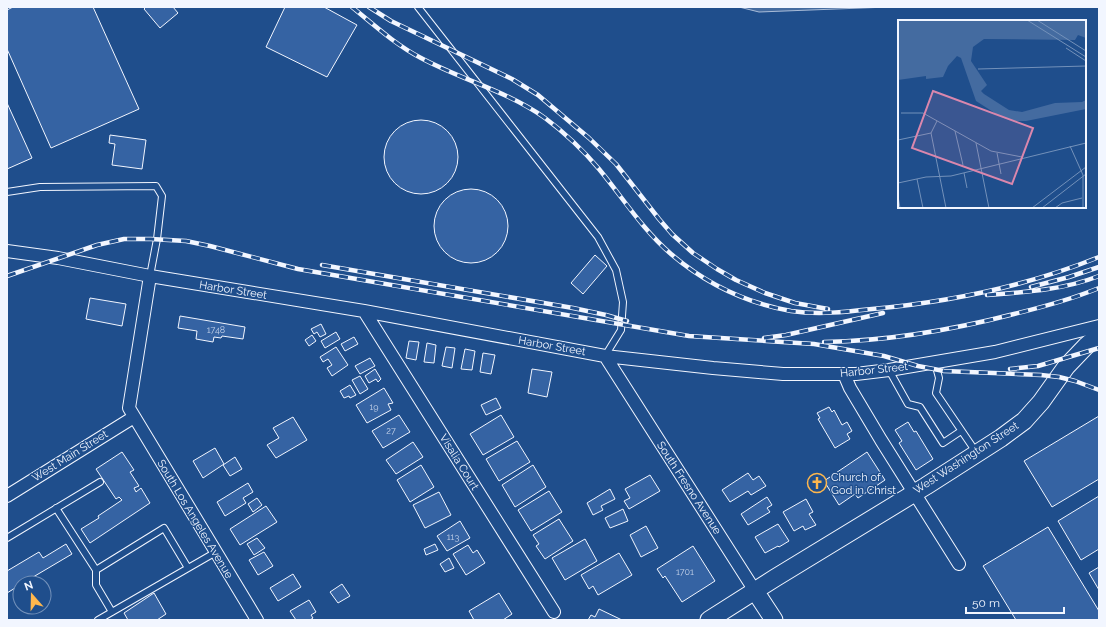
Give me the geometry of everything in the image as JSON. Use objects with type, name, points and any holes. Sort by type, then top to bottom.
[{"type":"street","name":"Harbor Street","points":[[7,251],[58,258],[150,276],[364,311],[605,356],[713,368],[776,373],[856,374],[889,370],[935,363],[1010,348],[1099,326]]},
{"type":"street","points":[[134,417],[129,408],[150,276]]},
{"type":"street","name":"Visalia Court","points":[[364,311],[554,612]]},
{"type":"street","name":"West Washington Street","points":[[709,620],[1001,438],[1024,420],[1041,402],[1066,367],[1099,335]]},
{"type":"street","name":"South Fresno Avenue","points":[[605,356],[774,620]]},
{"type":"street","points":[[844,374],[850,388],[959,564]]},
{"type":"street","name":"West Main Street","points":[[7,496],[134,417]]},
{"type":"street","name":"South Los Angeles Avenue","points":[[134,417],[257,620]]},
{"type":"lane","points":[[418,7],[598,237],[616,270],[623,302],[621,330],[605,356]]},
{"type":"lane","points":[[7,192],[40,187],[156,186],[162,196],[157,239],[150,276]]},
{"type":"lane","points":[[935,363],[939,378],[936,393],[977,454]]},
{"type":"lane","points":[[889,370],[908,404],[920,407],[943,443],[961,432]]},
{"type":"lane","points":[[7,538],[100,482]]},
{"type":"lane","points":[[56,508],[96,570],[96,585],[112,612]]},
{"type":"lane","points":[[96,570],[164,528],[188,568]]},
{"type":"lane","points":[[98,620],[216,552]]},
{"type":"water","points":[[739,7],[888,7],[759,12]]},
{"type":"building","points":[[13,7],[93,7],[139,109],[51,148],[7,49],[7,10]]},
{"type":"building","points":[[146,7],[173,7],[178,13],[160,28],[144,9]]},
{"type":"building","points":[[285,7],[324,7],[357,25],[327,77],[266,47]]},
{"type":"building","points":[[7,103],[32,158],[7,169]]},
{"type":"building","points":[[414,120],[428,120],[442,126],[452,136],[458,150],[456,171],[452,178],[442,188],[428,194],[414,194],[400,188],[390,178],[384,164],[384,150],[390,136],[400,126]]},
{"type":"building","points":[[110,135],[146,140],[142,169],[112,165],[115,144],[109,143]]},
{"type":"building","points":[[464,189],[478,189],[492,195],[502,205],[508,219],[506,240],[502,247],[492,257],[478,263],[464,263],[450,257],[440,247],[434,233],[434,219],[440,205],[450,195]]},
{"type":"building","points":[[595,255],[607,266],[583,294],[571,283]]},
{"type":"building","points":[[90,298],[126,304],[122,326],[86,319]]},
{"type":"building","points":[[180,316],[245,327],[243,339],[222,336],[221,338],[214,337],[213,342],[196,339],[197,331],[178,328]]},
{"type":"building","points":[[321,324],[326,334],[320,337],[317,332],[314,334],[311,329]]},
{"type":"building","points":[[336,332],[340,339],[325,348],[321,341]]},
{"type":"building","points":[[312,335],[316,341],[309,346],[305,340]]},
{"type":"building","points":[[354,337],[358,344],[345,351],[341,344]]},
{"type":"building","points":[[409,341],[419,342],[416,360],[406,358]]},
{"type":"building","points":[[427,343],[436,345],[434,363],[424,362]]},
{"type":"building","points":[[336,347],[348,365],[332,376],[327,368],[332,365],[328,359],[323,362],[320,357]]},
{"type":"building","points":[[446,347],[455,348],[452,368],[442,366]]},
{"type":"building","points":[[465,349],[475,351],[472,370],[461,369]]},
{"type":"building","points":[[483,353],[495,355],[491,374],[480,372]]},
{"type":"building","points":[[370,358],[375,366],[360,374],[355,366]]},
{"type":"building","points":[[375,369],[381,379],[378,382],[376,379],[369,383],[365,376]]},
{"type":"building","points":[[532,369],[552,372],[547,397],[528,393]]},
{"type":"building","points":[[360,376],[368,389],[360,394],[352,380]]},
{"type":"building","points":[[350,385],[356,395],[350,398],[349,396],[344,398],[340,391]]},
{"type":"building","points":[[384,388],[393,403],[388,404],[391,410],[367,423],[356,405]]},
{"type":"building","points":[[496,398],[501,408],[486,415],[481,405]]},
{"type":"building","points":[[829,407],[832,412],[834,410],[842,425],[847,422],[852,431],[847,434],[850,439],[835,448],[818,419],[820,418],[817,413]]},
{"type":"building","points":[[399,415],[410,432],[383,448],[372,431]]},
{"type":"building","points":[[501,415],[514,437],[483,455],[470,434]]},
{"type":"building","points":[[1099,416],[1099,479],[1052,507],[1024,461]]},
{"type":"building","points":[[293,417],[307,440],[276,458],[267,445],[279,438],[273,428]]},
{"type":"building","points":[[908,422],[914,432],[916,431],[933,459],[916,470],[899,443],[902,441],[895,430]]},
{"type":"building","points":[[517,441],[530,462],[499,481],[486,459]]},
{"type":"building","points":[[413,442],[423,457],[396,474],[386,460]]},
{"type":"building","points":[[215,448],[224,464],[203,478],[193,461]]},
{"type":"building","points":[[122,452],[134,470],[130,472],[139,486],[134,488],[136,492],[141,488],[150,503],[90,543],[81,529],[99,518],[98,516],[122,500],[119,497],[116,499],[96,469]]},
{"type":"building","points":[[867,452],[885,480],[858,498],[855,494],[839,505],[824,481]]},
{"type":"building","points":[[235,457],[242,469],[230,476],[223,465]]},
{"type":"building","points":[[421,465],[434,487],[410,502],[397,480]]},
{"type":"building","points":[[533,465],[546,487],[515,507],[502,485]]},
{"type":"building","points":[[748,473],[753,480],[759,476],[766,486],[751,495],[748,491],[730,502],[722,490]]},
{"type":"building","points":[[650,475],[660,491],[629,509],[624,501],[630,498],[625,489]]},
{"type":"building","points":[[248,483],[253,492],[243,498],[246,503],[225,516],[217,502]]},
{"type":"building","points":[[610,489],[615,499],[601,506],[603,510],[593,515],[587,503]]},
{"type":"building","points":[[549,491],[562,512],[531,531],[518,510]]},
{"type":"building","points":[[439,492],[451,515],[425,528],[413,505]]},
{"type":"building","points":[[1099,496],[1099,549],[1081,560],[1058,521]]},
{"type":"building","points":[[767,497],[772,505],[767,508],[770,512],[748,525],[741,514]]},
{"type":"building","points":[[257,498],[262,505],[253,512],[248,504]]},
{"type":"building","points":[[806,499],[813,512],[809,514],[816,525],[805,530],[803,526],[794,531],[783,512]]},
{"type":"building","points":[[266,506],[277,522],[240,545],[230,529]]},
{"type":"building","points":[[623,509],[628,521],[610,528],[605,518]]},
{"type":"building","points":[[559,519],[573,541],[545,559],[536,546],[539,544],[533,535]]},
{"type":"building","points":[[460,521],[470,538],[447,551],[437,536]]},
{"type":"building","points":[[778,524],[789,541],[765,553],[755,537]]},
{"type":"building","points":[[646,526],[658,548],[641,557],[630,535]]},
{"type":"building","points":[[1048,527],[1099,611],[1099,620],[1016,620],[983,566]]},
{"type":"building","points":[[257,538],[265,548],[254,555],[247,544]]},
{"type":"building","points":[[585,539],[597,561],[565,580],[552,558]]},
{"type":"building","points":[[66,544],[72,554],[37,575],[12,575],[12,590],[7,593],[7,571],[39,552],[43,558]]},
{"type":"building","points":[[435,544],[438,550],[426,555],[424,549]]},
{"type":"building","points":[[468,545],[473,553],[477,550],[485,563],[466,575],[453,554]]},
{"type":"building","points":[[693,546],[715,581],[682,602],[665,576],[663,578],[657,569]]},
{"type":"building","points":[[264,552],[273,566],[258,575],[249,560]]},
{"type":"building","points":[[619,553],[632,575],[598,595],[593,586],[589,589],[581,575]]},
{"type":"building","points":[[449,558],[454,568],[445,572],[440,564]]},
{"type":"building","points":[[1099,567],[1099,590],[1089,573]]},
{"type":"building","points":[[293,574],[301,587],[278,601],[270,588]]},
{"type":"building","points":[[342,584],[350,596],[338,603],[330,592]]},
{"type":"building","points":[[154,593],[166,614],[157,620],[128,620],[124,613]]},
{"type":"building","points":[[499,593],[512,614],[503,620],[474,620],[469,611]]},
{"type":"building","points":[[309,600],[316,612],[311,615],[313,618],[310,620],[296,620],[290,611]]},
{"type":"building","points":[[599,609],[622,620],[588,620],[591,615],[595,617]]},
{"type":"railway","points":[[352,7],[385,34],[412,53],[437,66],[515,100],[545,118],[587,155],[642,224],[671,254],[712,283],[758,303],[791,311],[811,313],[842,312],[901,306],[959,297],[1016,284],[1099,257]]},
{"type":"railway","points":[[369,7],[391,21],[512,79],[538,95],[589,138],[616,164],[672,234],[693,253],[717,269],[736,280],[765,293],[795,303],[828,309]]},
{"type":"railway","points":[[7,276],[97,245],[124,239],[186,241],[298,269],[689,336],[814,344],[884,356],[918,366],[944,371],[1059,377],[1099,390]]},
{"type":"railway","points":[[322,265],[573,308],[627,321]]},
{"type":"railway","points":[[1031,287],[1099,267]]},
{"type":"railway","points":[[987,295],[1058,287],[1085,281],[1099,276]]},
{"type":"railway","points":[[824,342],[896,337],[944,330],[1047,306],[1099,288]]},
{"type":"railway","points":[[764,338],[786,335],[883,313]]},
{"type":"railway","points":[[1010,369],[1038,366],[1099,348]]},
{"type":"place","name":"Church of God in Christ","points":[[817,483]]}]
